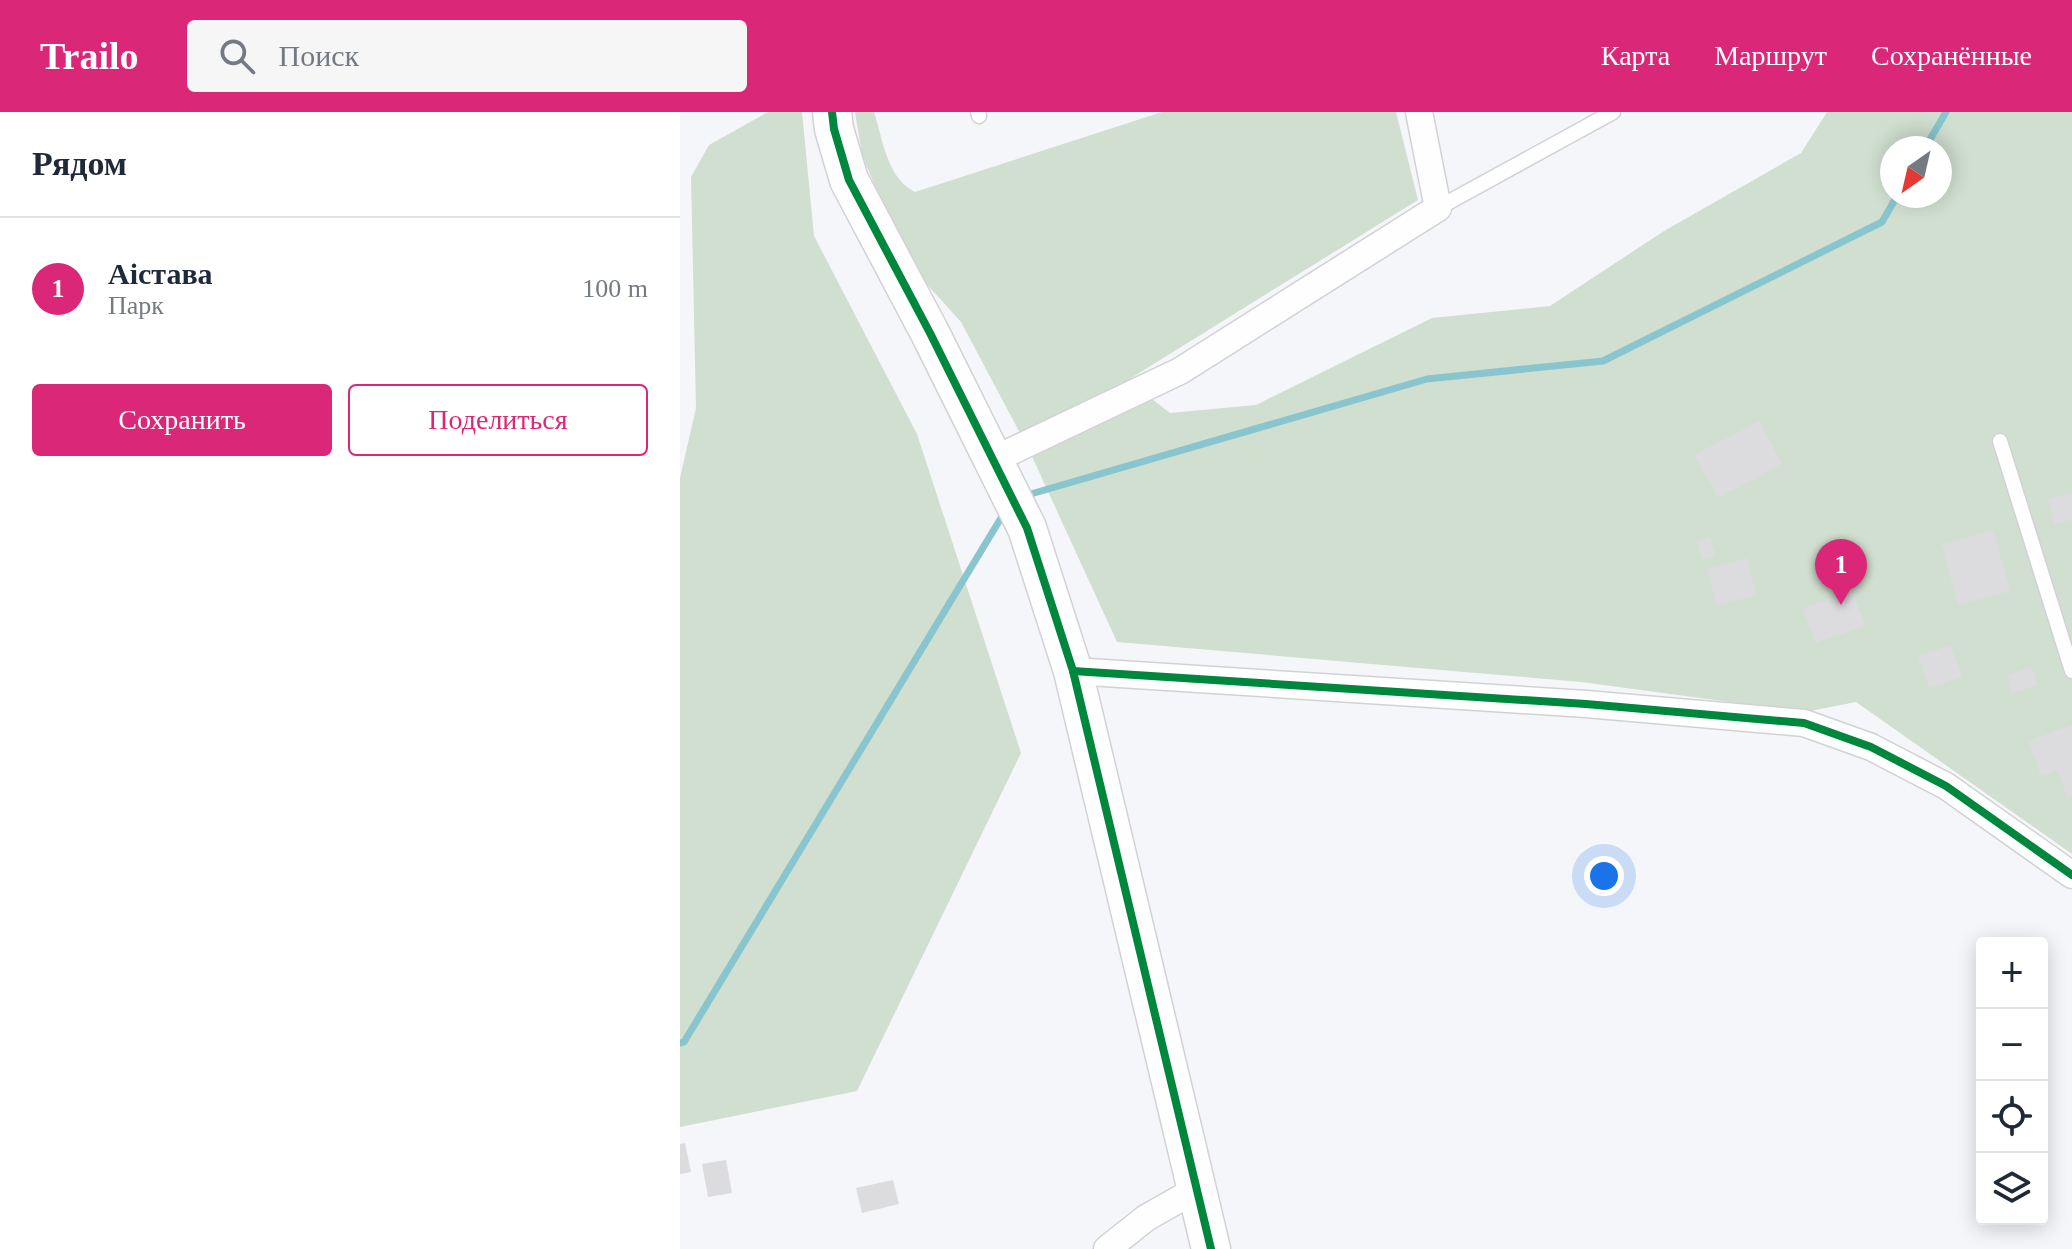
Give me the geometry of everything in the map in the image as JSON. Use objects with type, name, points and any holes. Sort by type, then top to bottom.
[{"type":"street","points":[[832,112],[849,180],[1027,528],[1073,671],[1211,1249]]},
{"type":"street","points":[[993,460],[1180,371],[1438,208],[1419,112]]},
{"type":"street","points":[[1073,671],[1586,704],[1804,723],[1871,747],[1946,786],[2072,875]]},
{"type":"street","points":[[1107,1249],[1146,1218],[1197,1189]]},
{"type":"lane","points":[[1438,208],[1613,112]]},
{"type":"lane","points":[[2000,441],[2072,671]]},
{"type":"green space","points":[[768,112],[802,112],[814,236],[917,434],[1021,753],[857,1091],[680,1127],[680,478],[696,408],[691,177],[709,145]]},
{"type":"green space","points":[[855,112],[874,112],[892,168],[898,178],[915,192],[1162,112],[1396,112],[1418,200],[1128,380],[1170,413],[1256,405],[1432,318],[1550,306],[1664,231],[1801,153],[1827,112],[2072,112],[2072,854],[1856,702],[1805,712],[1581,682],[1117,642],[1029,450],[961,322],[914,270],[862,155]]},
{"type":"building","points":[[1759,421],[1782,464],[1718,498],[1694,455]]},
{"type":"building","points":[[2072,493],[2072,520],[2054,524],[2048,499]]},
{"type":"building","points":[[1993,530],[2010,591],[1958,605],[1942,544]]},
{"type":"building","points":[[1710,537],[1715,556],[1702,560],[1696,541]]},
{"type":"building","points":[[1747,558],[1756,595],[1717,606],[1707,569]]},
{"type":"building","points":[[1853,591],[1865,626],[1815,643],[1803,608]]},
{"type":"building","points":[[1951,645],[1962,677],[1929,688],[1918,656]]},
{"type":"building","points":[[2032,667],[2037,685],[2012,693],[2007,675]]},
{"type":"building","points":[[2072,725],[2072,796],[2068,798],[2057,770],[2041,776],[2028,741]]},
{"type":"building","points":[[685,1143],[691,1172],[680,1174],[680,1144]]},
{"type":"building","points":[[726,1160],[732,1193],[708,1197],[702,1164]]},
{"type":"building","points":[[893,1180],[899,1204],[862,1213],[856,1188]]},
{"type":"waterway","points":[[1932,136],[1946,112]]},
{"type":"waterway","points":[[1024,496],[1427,379],[1603,361],[1882,222],[1890,208]]},
{"type":"waterway","points":[[680,1043],[684,1042],[1004,513]]},
{"type":"cycle path","points":[[832,112],[849,180],[930,333],[1027,528],[1073,671],[1211,1249]]},
{"type":"cycle path","points":[[1073,671],[1586,704],[1804,723],[1871,747],[1946,786],[2072,875]]},
{"type":"place","name":"Аістава","points":[[1841,605]]}]
